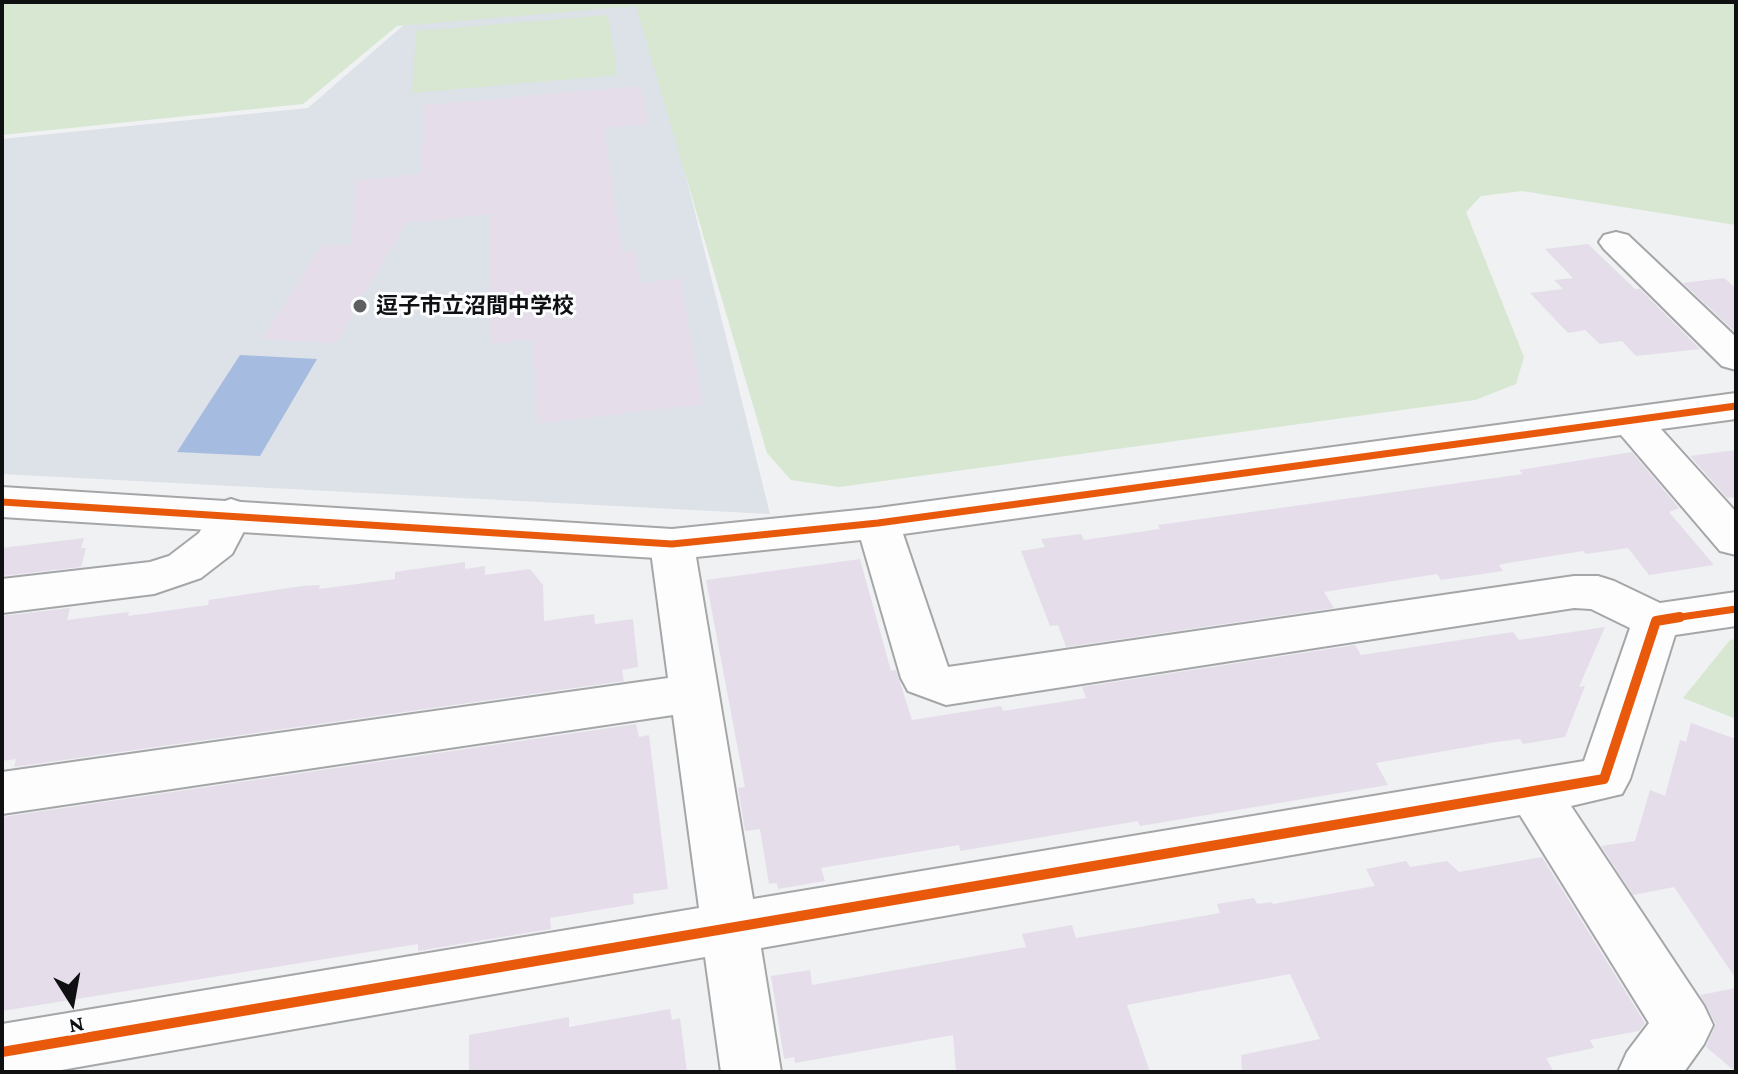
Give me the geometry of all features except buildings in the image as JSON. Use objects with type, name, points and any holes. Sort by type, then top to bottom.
[{"type":"street","points":[[1616,242],[1736,358]]},
{"type":"street","points":[[2,502],[672,544],[878,523],[1736,406]]},
{"type":"street","points":[[1630,420],[1736,540]]},
{"type":"street","points":[[2,596],[154,578],[185,567],[216,543],[231,514]]},
{"type":"street","points":[[878,523],[925,678],[946,686],[1574,592],[1598,593],[1656,621],[1736,609]]},
{"type":"street","points":[[672,544],[751,1072]]},
{"type":"street","points":[[2,1052],[1604,779],[1656,621]]},
{"type":"street","points":[[2,793],[694,693]]},
{"type":"street","points":[[1533,791],[1683,1025],[1648,1072]]},
{"type":"shaded area","name":"逗子市立沼間中学校","points":[[643,4],[770,514],[2,474],[2,139],[308,108],[406,23]]},
{"type":"green space","points":[[2,2],[1736,2],[1736,225],[1522,191],[1481,196],[1466,212],[1524,357],[1516,384],[1475,400],[839,487],[791,480],[767,453],[636,6],[397,26],[303,104],[2,135]]},
{"type":"green space","points":[[608,15],[617,75],[412,93],[416,31]]},
{"type":"green space","points":[[1736,639],[1736,719],[1683,698],[1730,640]]},
{"type":"water","points":[[240,355],[317,359],[260,456],[177,452]]},
{"type":"cycle path","points":[[2,502],[672,544],[878,523],[1736,406]]},
{"type":"cycle path","points":[[2,1052],[1604,779],[1656,621],[1736,609]]},
{"type":"place","name":"逗子市立沼間中学校","points":[[360,306]]}]
